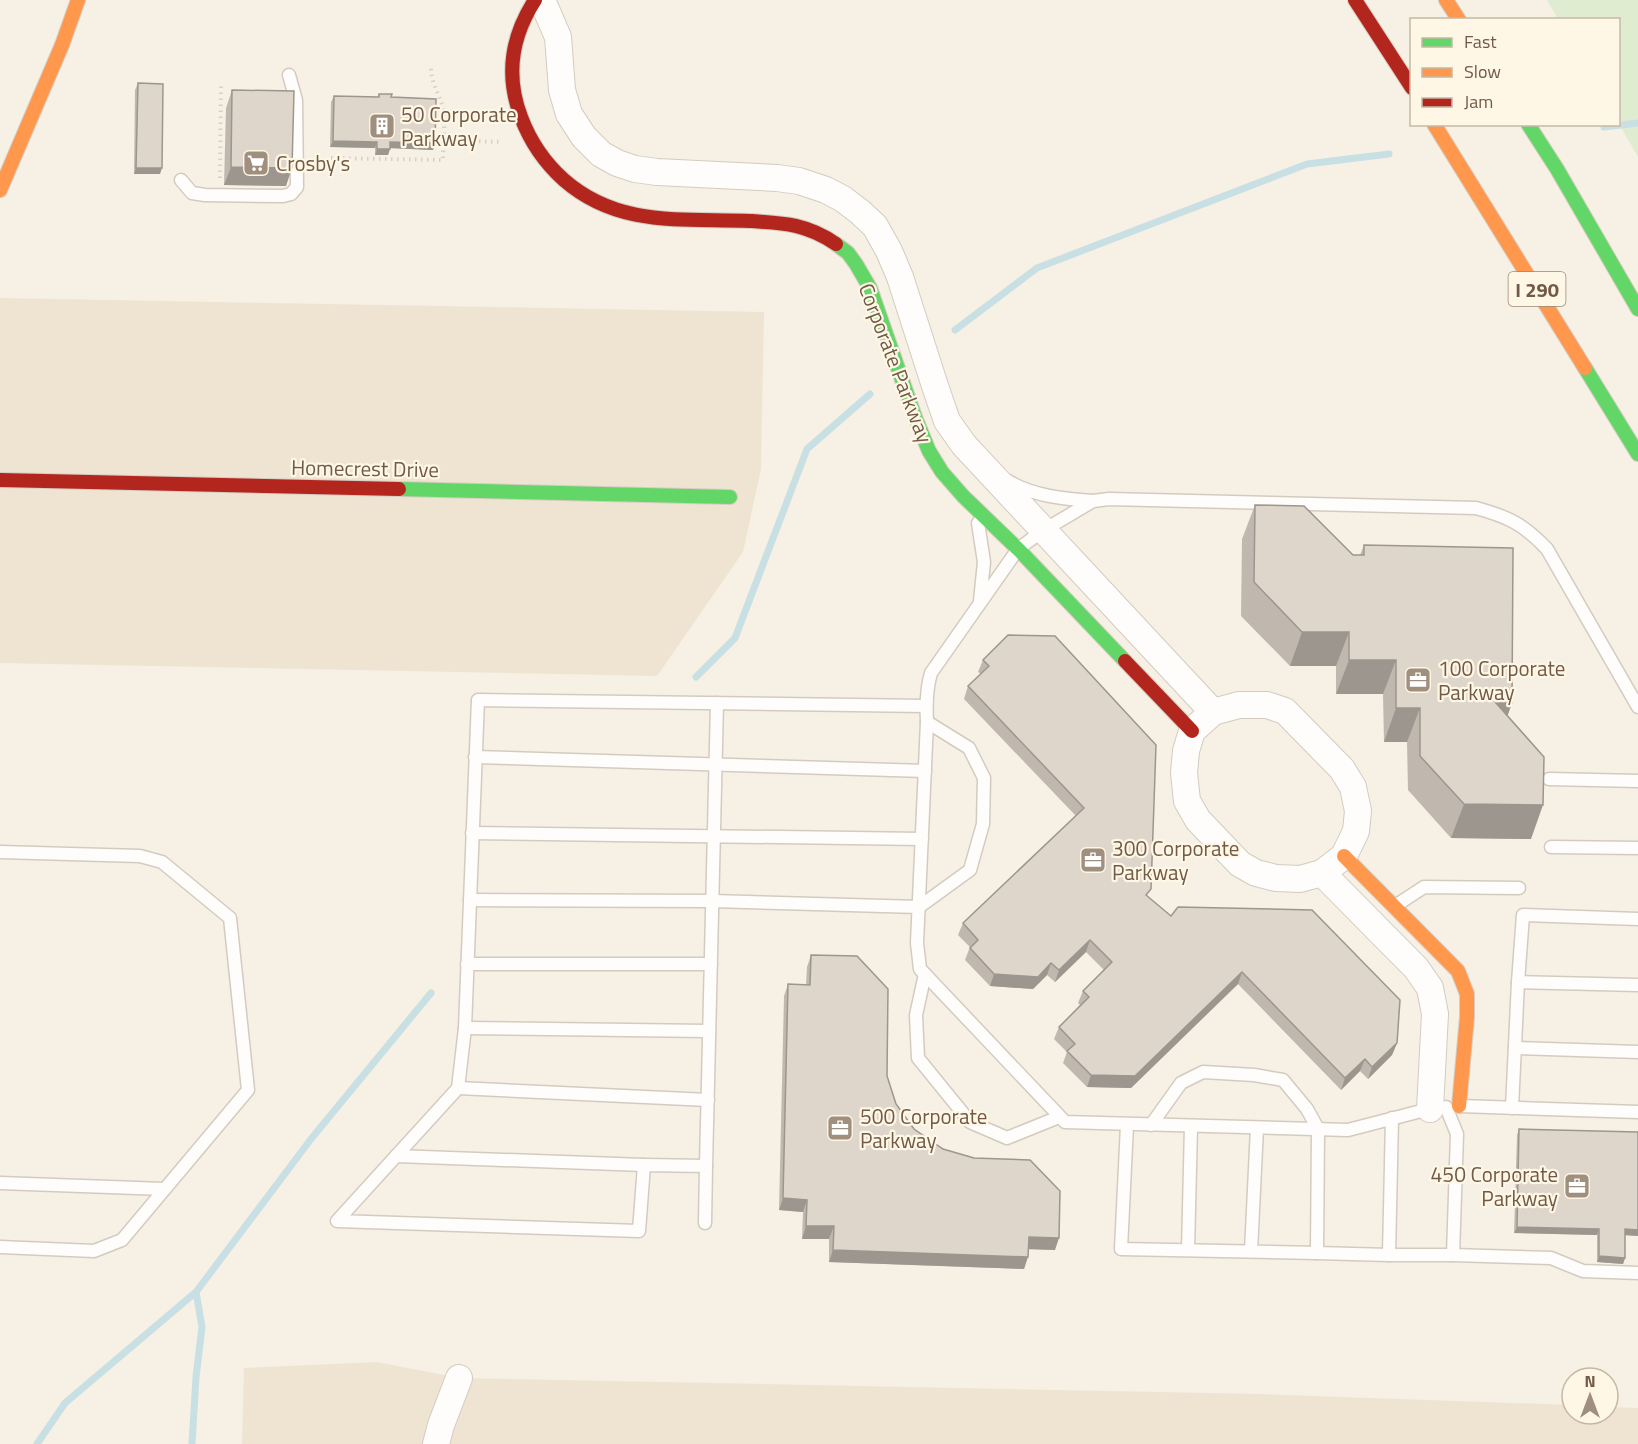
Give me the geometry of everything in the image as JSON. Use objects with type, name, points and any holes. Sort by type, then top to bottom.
[{"type":"main road","points":[[1,186],[62,45],[78,0]]},
{"type":"main road","name":"Corporate Parkway","points":[[535,0],[519,29],[510,69],[515,101],[523,123],[536,148],[558,175],[603,206],[635,215],[667,219],[785,222],[805,228],[837,244],[855,261],[869,285],[918,428],[933,458],[953,486],[1018,549],[1192,731]]},
{"type":"main road","points":[[1355,0],[1410,85]]},
{"type":"main road","points":[[1446,0],[1458,18]]},
{"type":"main road","name":"I 290","points":[[1435,126],[1638,454]]},
{"type":"main road","points":[[1529,126],[1557,169],[1638,309]]},
{"type":"main road","name":"Homecrest Drive","points":[[0,480],[730,497]]},
{"type":"main road","points":[[1344,856],[1385,916],[1458,971],[1467,994],[1467,1017],[1445,1107]]},
{"type":"street","name":"Corporate Parkway","points":[[542,0],[558,37],[562,90],[569,114],[584,137],[601,154],[635,169],[657,172],[800,181],[843,199],[875,226],[900,277],[947,421],[964,445],[1213,712]]},
{"type":"street","points":[[889,344],[919,336]]},
{"type":"street","points":[[1239,705],[1267,705],[1285,711],[1342,769],[1353,787],[1358,811],[1356,831],[1344,856],[1322,873],[1299,879],[1276,878],[1256,873],[1240,864],[1198,820],[1187,801],[1184,773],[1186,751],[1192,731],[1213,712],[1239,705]]},
{"type":"street","points":[[1322,873],[1385,916],[1430,988],[1445,1107]]},
{"type":"street","points":[[436,1444],[459,1378]]},
{"type":"lane","points":[[181,180],[192,193],[205,195],[283,196],[291,194],[297,187],[296,100],[289,75]]},
{"type":"lane","points":[[986,468],[1036,493],[1069,499],[1476,508],[1503,515],[1534,535],[1547,549],[1638,707]]},
{"type":"lane","points":[[968,500],[978,518],[983,550],[983,584],[980,604]]},
{"type":"lane","points":[[1093,501],[1044,530],[1018,549],[931,673],[926,706],[917,943],[920,969],[1065,1122],[1348,1130],[1445,1107],[1638,1112]]},
{"type":"lane","points":[[644,1165],[639,1231],[337,1221],[458,1088],[465,1028],[478,700],[926,706]]},
{"type":"lane","points":[[705,1223],[717,703]]},
{"type":"lane","points":[[470,900],[712,901],[919,907],[970,870],[983,824],[984,778],[969,748],[927,722]]},
{"type":"lane","points":[[476,757],[925,771]]},
{"type":"lane","points":[[1549,779],[1638,781]]},
{"type":"lane","points":[[472,833],[922,839]]},
{"type":"lane","points":[[1551,848],[1638,848]]},
{"type":"lane","points":[[0,852],[140,856],[162,862],[230,918],[248,1090],[122,1240],[94,1251],[0,1247]]},
{"type":"lane","points":[[1385,916],[1424,887],[1519,888]]},
{"type":"lane","points":[[1512,1108],[1523,915],[1638,918]]},
{"type":"lane","points":[[467,964],[711,964]]},
{"type":"lane","points":[[925,974],[916,1015],[918,1058],[970,1122],[1007,1138],[1059,1117]]},
{"type":"lane","points":[[1518,982],[1638,985]]},
{"type":"lane","points":[[465,1028],[709,1031]]},
{"type":"lane","points":[[1515,1047],[1638,1052]]},
{"type":"lane","points":[[1151,1125],[1181,1083],[1203,1072],[1254,1075],[1283,1080],[1307,1110],[1318,1129],[1317,1253]]},
{"type":"lane","points":[[458,1088],[708,1100]]},
{"type":"lane","points":[[1445,1107],[1457,1134],[1453,1255]]},
{"type":"lane","points":[[1389,1255],[1392,1118]]},
{"type":"lane","points":[[1127,1125],[1121,1249],[1551,1258],[1583,1271],[1638,1273]]},
{"type":"lane","points":[[1188,1250],[1191,1126]]},
{"type":"lane","points":[[1251,1251],[1257,1128]]},
{"type":"lane","points":[[396,1156],[706,1166]]},
{"type":"lane","points":[[0,1183],[164,1189]]},
{"type":"path","points":[[331,158],[382,157],[443,160],[444,113],[433,83],[431,67]]},
{"type":"path","points":[[220,186],[223,141],[221,86]]},
{"type":"path","points":[[443,140],[503,142]]},
{"type":"shaded area","points":[[0,298],[764,312],[761,469],[743,552],[657,676],[0,663]]},
{"type":"shaded area","points":[[377,1362],[459,1378],[1259,1394],[1560,1405],[1560,1426],[1620,1426],[1620,1407],[1638,1408],[1638,1444],[242,1444],[244,1368]]},
{"type":"green space","points":[[1547,0],[1638,0],[1638,157],[1620,126],[1620,18],[1557,18]]},
{"type":"building","points":[[138,83],[163,84],[162,168],[136,168]]},
{"type":"building","name":"Crosby's","points":[[232,90],[294,91],[292,168],[231,167]]},
{"type":"building","name":"50 Corporate Parkway","points":[[379,94],[392,94],[391,97],[436,99],[435,143],[390,142],[390,149],[377,149],[377,142],[333,141],[334,96],[379,97]]},
{"type":"building","name":"100 Corporate Parkway","points":[[1255,505],[1304,506],[1353,555],[1364,555],[1364,545],[1513,548],[1512,703],[1496,703],[1544,757],[1543,805],[1464,804],[1420,756],[1420,708],[1396,708],[1396,660],[1349,660],[1349,632],[1302,632],[1254,582]]},
{"type":"building","name":"300 Corporate Parkway","points":[[1008,635],[1055,636],[1156,745],[1151,889],[1146,895],[1171,916],[1178,907],[1312,910],[1400,1000],[1397,1043],[1372,1067],[1365,1059],[1345,1078],[1242,972],[1135,1076],[1091,1075],[1067,1051],[1075,1044],[1059,1027],[1089,997],[1083,991],[1112,962],[1090,940],[1059,970],[1051,963],[1038,977],[994,974],[970,948],[978,940],[963,923],[1084,808],[968,686],[989,666],[983,660]]},
{"type":"building","name":"500 Corporate Parkway","points":[[811,955],[857,956],[888,989],[887,1076],[896,1104],[914,1129],[943,1149],[974,1158],[1030,1160],[1060,1191],[1059,1238],[1029,1237],[1028,1257],[833,1250],[834,1226],[806,1226],[807,1200],[783,1198],[788,984],[810,985]]},
{"type":"building","name":"450 Corporate Parkway","points":[[1519,1129],[1638,1132],[1638,1230],[1625,1229],[1625,1258],[1599,1256],[1599,1229],[1517,1227]]},
{"type":"waterway","points":[[1620,125],[1638,123]]},
{"type":"waterway","points":[[1604,127],[1612,126]]},
{"type":"waterway","points":[[955,330],[1037,268],[1307,164],[1389,154]]},
{"type":"waterway","points":[[696,677],[735,638],[807,449],[870,394]]},
{"type":"waterway","points":[[37,1444],[65,1403],[196,1292],[311,1139],[431,993]]},
{"type":"waterway","points":[[192,1444],[202,1327],[196,1292]]},
{"type":"traffic: fast","points":[[1529,126],[1557,169],[1638,309]]},
{"type":"traffic: fast","points":[[836,244],[848,253],[870,288],[915,417],[929,451],[942,472],[1125,661]]},
{"type":"traffic: fast","points":[[1585,368],[1638,454]]},
{"type":"traffic: fast","points":[[399,489],[730,497]]},
{"type":"traffic: slow","points":[[0,190],[62,45],[78,0]]},
{"type":"traffic: slow","points":[[1446,0],[1458,18]]},
{"type":"traffic: slow","points":[[1435,126],[1585,368]]},
{"type":"traffic: slow","points":[[1344,856],[1458,971],[1467,994],[1459,1106]]},
{"type":"traffic: jam","points":[[535,0],[520,28],[516,42],[512,71],[513,86],[521,117],[529,135],[544,159],[564,180],[585,195],[607,206],[629,213],[676,219],[785,224],[805,228],[836,244]]},
{"type":"traffic: jam","points":[[1355,0],[1410,85]]},
{"type":"traffic: jam","points":[[0,480],[399,489]]},
{"type":"traffic: jam","points":[[1125,661],[1192,731]]},
{"type":"place","name":"50 Corporate Parkway","points":[[382,126]]},
{"type":"place","name":"Crosby's","points":[[256,163]]},
{"type":"place","name":"100 Corporate Parkway","points":[[1418,680]]},
{"type":"place","name":"300 Corporate Parkway","points":[[1093,860]]},
{"type":"place","name":"500 Corporate Parkway","points":[[840,1128]]},
{"type":"place","name":"450 Corporate Parkway","points":[[1577,1186]]}]
